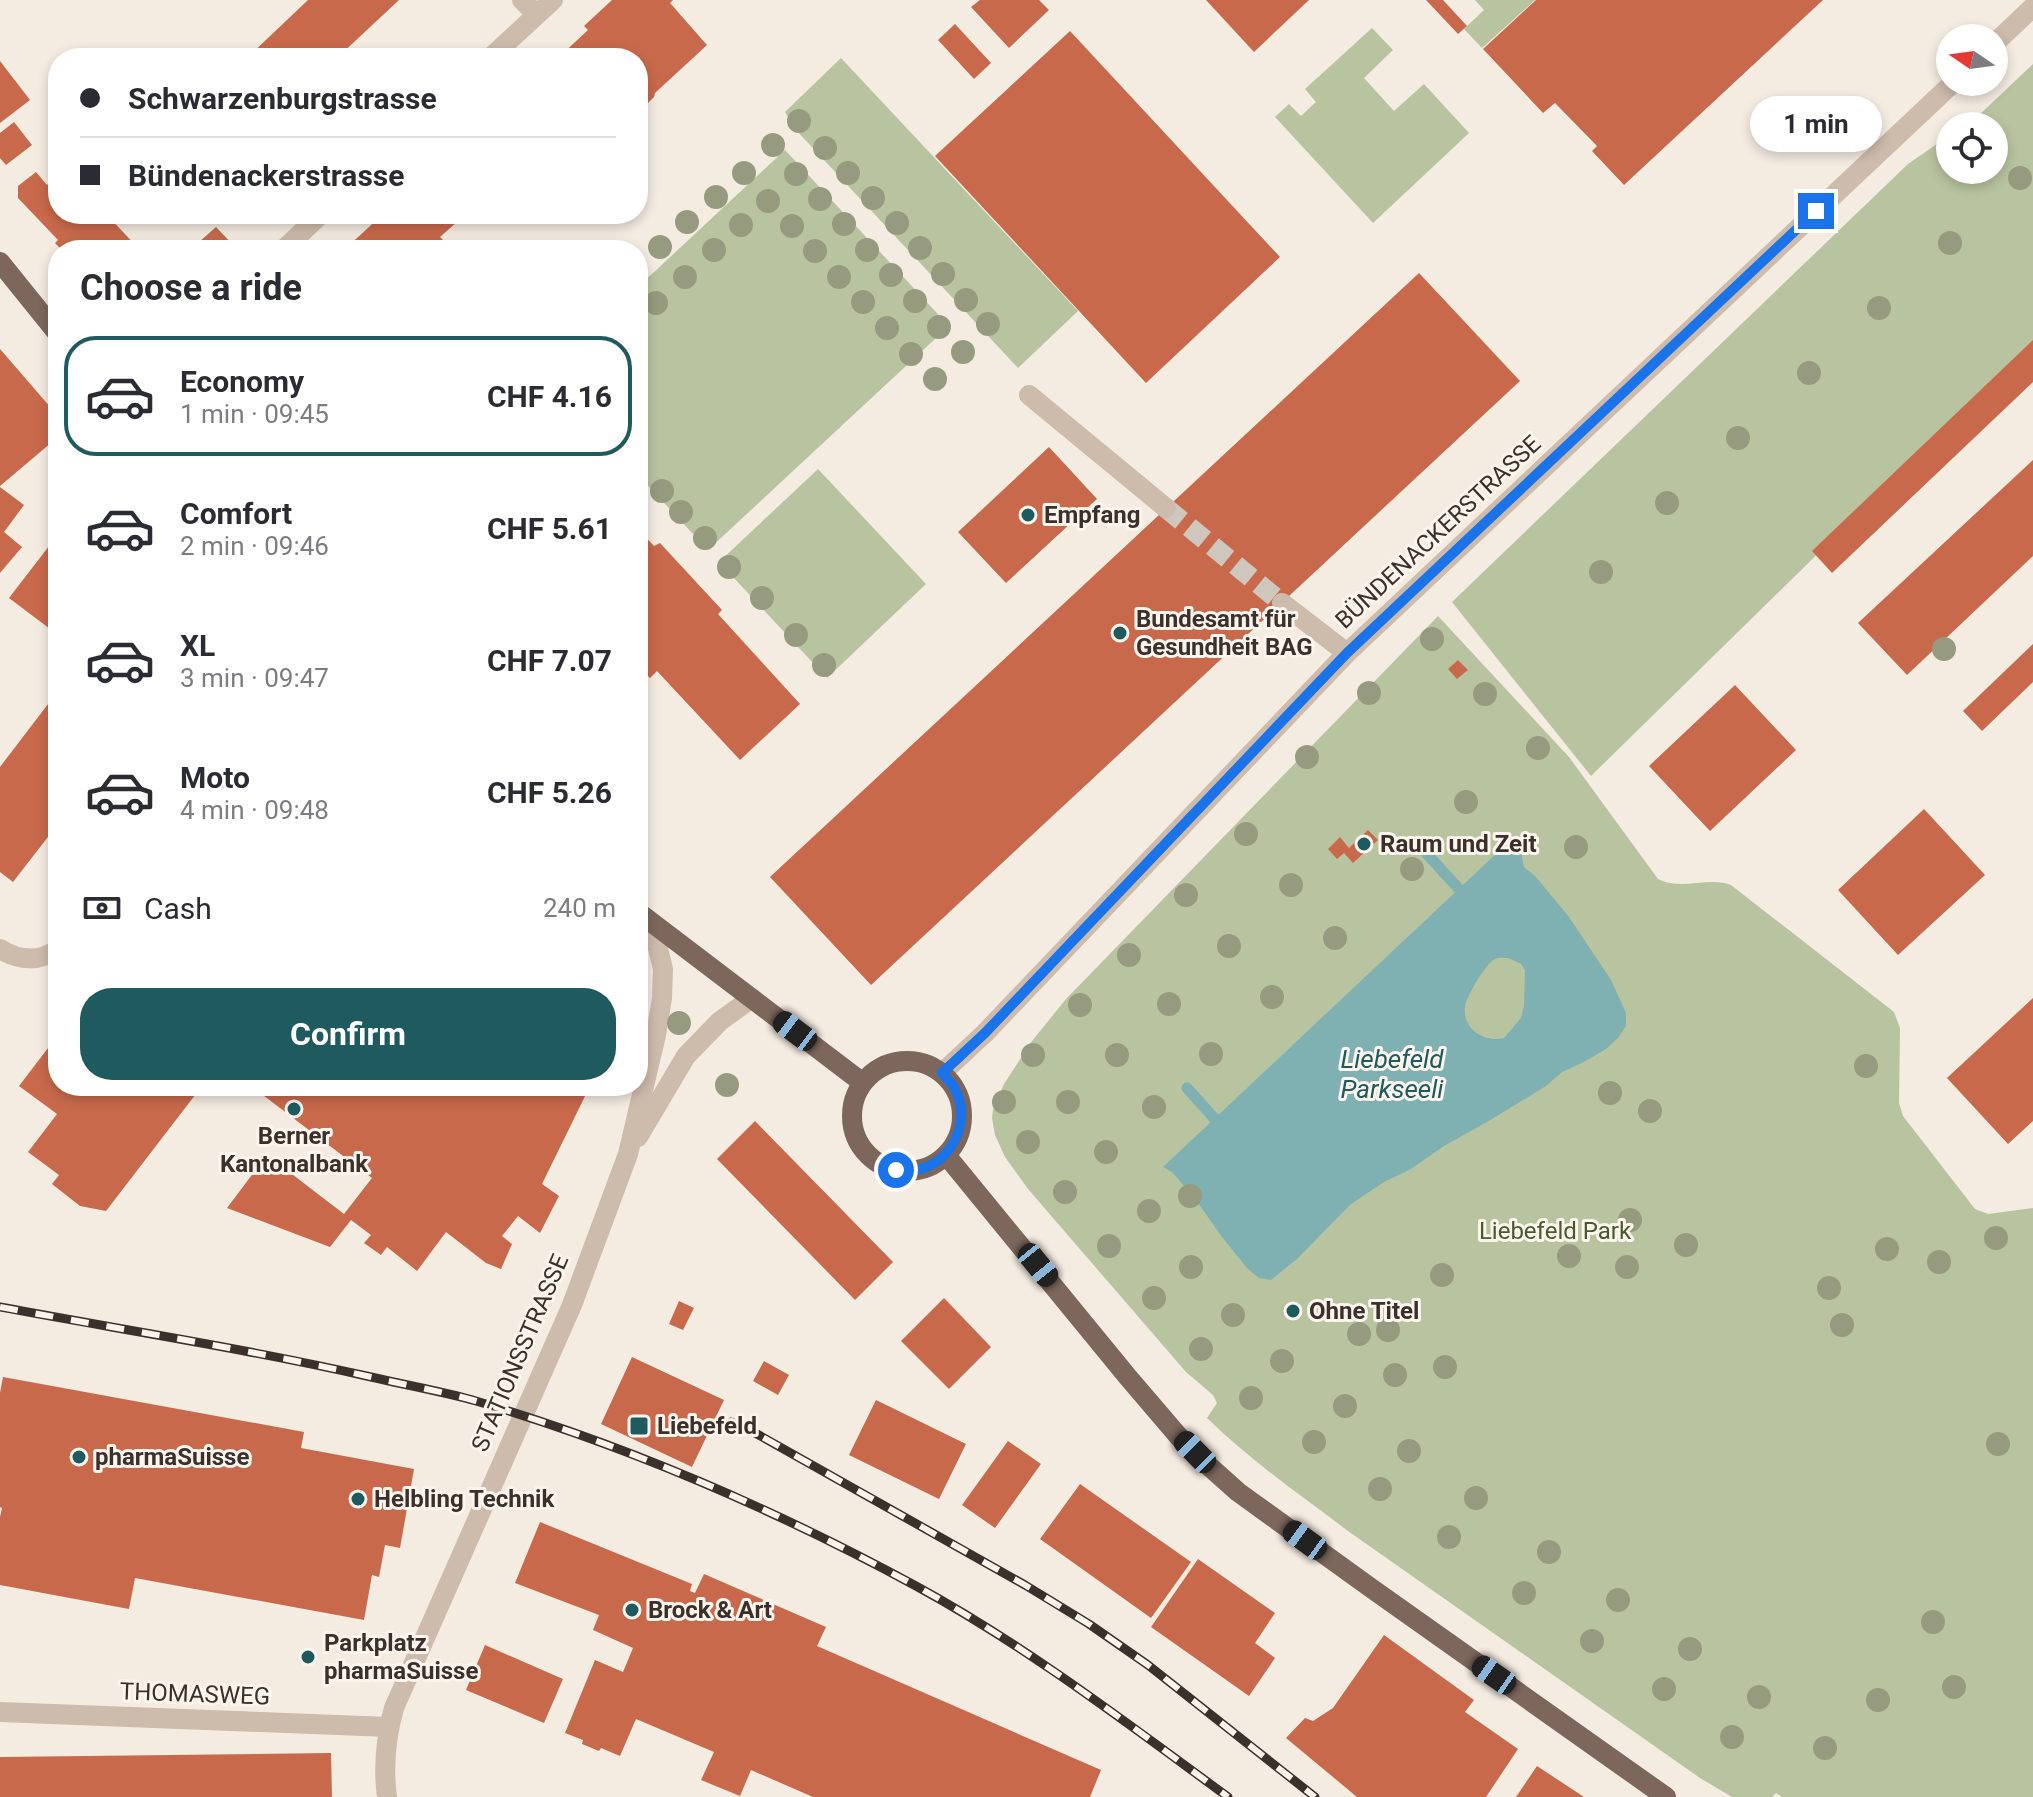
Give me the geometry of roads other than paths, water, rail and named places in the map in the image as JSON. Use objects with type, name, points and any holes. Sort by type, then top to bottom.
[{"type":"main road","points":[[0,262],[48,322]]},
{"type":"main road","points":[[648,920],[863,1083]]},
{"type":"main road","points":[[909,1061],[927,1064],[942,1073],[954,1087],[961,1104],[957,1139],[946,1155],[932,1165],[914,1171],[896,1170],[879,1163],[865,1151],[856,1135],[852,1117],[855,1099],[863,1083],[876,1071],[892,1063],[909,1061]]},
{"type":"main road","points":[[946,1155],[1180,1438],[1238,1492],[1666,1797]]},
{"type":"street","points":[[498,48],[529,8],[553,0]]},
{"type":"street","points":[[2008,31],[2033,7]]},
{"type":"street","name":"BÜNDENACKERSTRASSE","points":[[942,1073],[985,1033],[1347,653],[1939,96]]},
{"type":"street","points":[[294,240],[310,224]]},
{"type":"street","points":[[1029,395],[1166,508]]},
{"type":"street","points":[[1282,603],[1347,653]]},
{"type":"street","name":"STATIONSSTRASSE","points":[[648,926],[663,969],[662,998],[648,1069]]},
{"type":"street","points":[[0,949],[30,959],[48,955]]},
{"type":"street","name":"STATIONSSTRASSE","points":[[628,1154],[686,1056],[720,1021],[752,998]]},
{"type":"street","name":"STATIONSSTRASSE","points":[[387,1797],[384,1776],[394,1708],[572,1305],[628,1154],[642,1096]]},
{"type":"street","name":"THOMASWEG","points":[[0,1712],[389,1727]]},
{"type":"water","name":"Liebefeld Parkseeli","points":[[1515,836],[1524,867],[1569,917],[1611,980],[1626,1013],[1626,1026],[1606,1049],[1562,1072],[1546,1086],[1351,1204],[1297,1259],[1271,1280],[1259,1278],[1247,1268],[1196,1200],[1172,1172],[1163,1167]],"holes":[[[1497,958],[1508,958],[1521,964],[1525,970],[1521,1018],[1504,1038],[1489,1038],[1476,1033],[1467,1022],[1465,1007],[1482,973]]]},
{"type":"waterway","points":[[1427,854],[1459,889]]},
{"type":"waterway","points":[[1187,1088],[1214,1118]]},
{"type":"tunnel","points":[[1166,508],[1282,603]]},
{"type":"railway","points":[[0,1307],[279,1357],[450,1394],[533,1419],[645,1459],[810,1531],[957,1609],[1075,1686],[1228,1797]]},
{"type":"railway","points":[[731,1422],[1025,1585],[1089,1624],[1148,1665],[1315,1797]]},
{"type":"place","name":"Empfang","points":[[1028,515]]},
{"type":"place","name":"Bundesamt für Gesundheit BAG","points":[[1120,633]]},
{"type":"place","name":"Raum und Zeit","points":[[1364,844]]},
{"type":"place","name":"Berner Kantonalbank","points":[[294,1109]]},
{"type":"place","name":"Ohne Titel","points":[[1293,1311]]},
{"type":"place","name":"Liebefeld","points":[[639,1426]]},
{"type":"place","name":"pharmaSuisse","points":[[79,1457]]},
{"type":"place","name":"Helbling Technik","points":[[358,1499]]},
{"type":"place","name":"Brock & Art","points":[[632,1610]]},
{"type":"place","name":"Parkplatz pharmaSuisse","points":[[308,1657]]},
{"type":"park label","name":"Liebefeld Park","points":[[1555,1231]]}]
